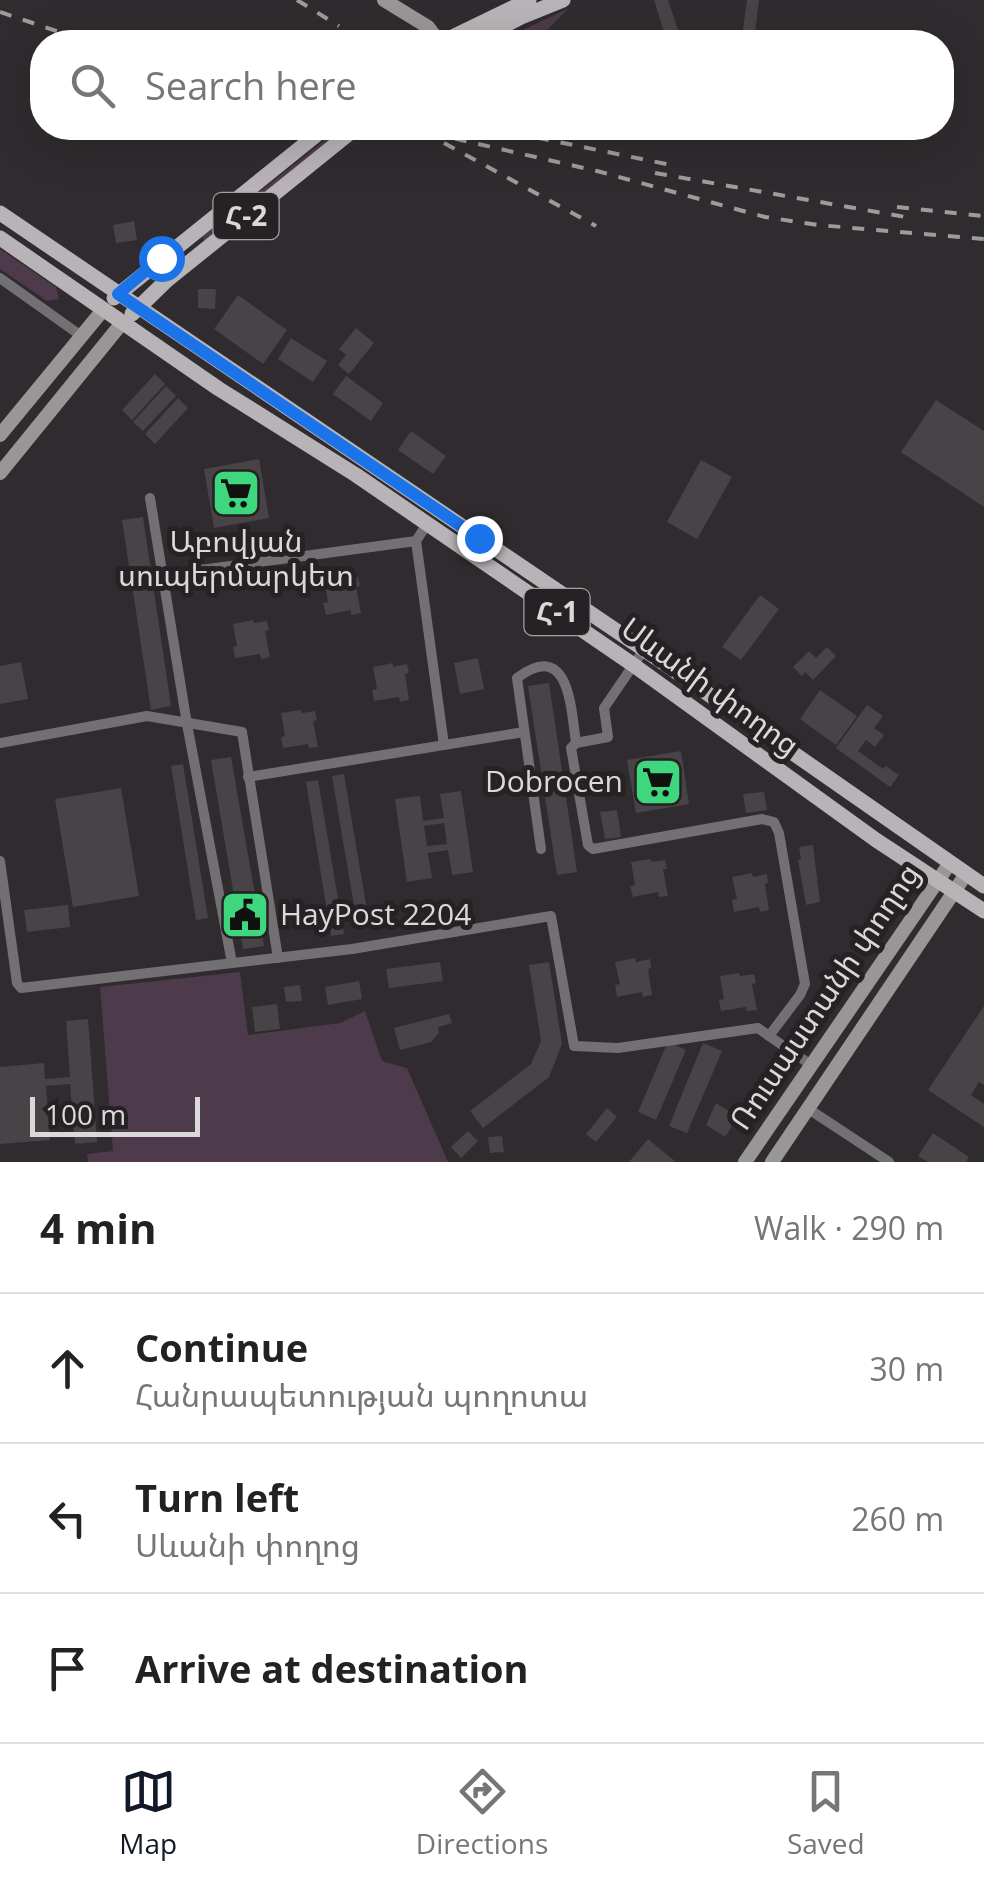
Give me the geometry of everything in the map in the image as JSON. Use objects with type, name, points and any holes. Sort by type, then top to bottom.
[{"type":"main road","points":[[384,0],[430,30]]},
{"type":"main road","points":[[465,30],[529,0]]},
{"type":"main road","points":[[495,30],[563,0]]},
{"type":"main road","name":"Հ-2","points":[[103,310],[310,140]]},
{"type":"main road","name":"Հ-2","points":[[122,324],[166,281],[341,140]]},
{"type":"main road","name":"Հ-1","points":[[0,212],[118,294]]},
{"type":"main road","name":"Հ-1","points":[[0,238],[103,310]]},
{"type":"main road","name":"Սևանի փողոց","points":[[118,294],[638,657],[860,829],[984,911]]},
{"type":"main road","points":[[0,435],[103,310]]},
{"type":"main road","name":"Սևանի փողոց","points":[[103,310],[984,886]]},
{"type":"main road","points":[[0,472],[122,324]]},
{"type":"main road","name":"Ռուսաստանի փողոց","points":[[745,1162],[950,863]]},
{"type":"main road","name":"Ռուսաստանի փողոց","points":[[772,1162],[966,874]]},
{"type":"street","points":[[0,278],[80,335]]},
{"type":"street","points":[[150,498],[232,963]]},
{"type":"street","points":[[426,524],[416,542],[444,745]]},
{"type":"street","points":[[163,575],[416,542]]},
{"type":"street","points":[[638,657],[604,708],[608,737],[576,743],[571,748],[590,848],[762,819],[774,822],[780,832],[805,984],[769,1036]]},
{"type":"street","points":[[541,849],[517,678],[528,670],[559,671],[566,682],[576,743]]},
{"type":"street","points":[[0,742],[147,716],[242,732],[278,958]]},
{"type":"street","points":[[248,777],[524,732]]},
{"type":"street","points":[[0,860],[17,982],[22,988],[278,958],[552,916],[574,1046],[618,1048],[758,1028],[811,1066]]},
{"type":"street","points":[[807,1108],[889,1162]]},
{"type":"shaded area","points":[[569,8],[547,30],[523,30]]},
{"type":"shaded area","points":[[325,140],[333,140],[205,241],[202,237]]},
{"type":"shaded area","points":[[0,249],[56,287],[59,299],[47,301],[0,269]]},
{"type":"shaded area","points":[[240,972],[248,1035],[340,1023],[365,1011],[382,1061],[407,1068],[448,1162],[88,1162],[87,1154],[113,1151],[100,987]]},
{"type":"building","points":[[654,0],[668,0],[678,30],[663,30]]},
{"type":"building","points":[[747,0],[759,0],[755,30],[743,30]]},
{"type":"building","points":[[134,221],[137,240],[116,243],[113,225]]},
{"type":"building","points":[[198,289],[216,289],[215,309],[198,308]]},
{"type":"building","points":[[238,295],[287,330],[263,364],[214,329]]},
{"type":"building","points":[[356,328],[374,343],[349,374],[338,365],[346,355],[339,349]]},
{"type":"building","points":[[291,338],[327,361],[313,382],[278,359]]},
{"type":"building","points":[[155,374],[165,384],[132,420],[122,410]]},
{"type":"building","points":[[346,376],[383,403],[371,421],[333,394]]},
{"type":"building","points":[[166,386],[176,396],[143,431],[133,422]]},
{"type":"building","points":[[178,398],[188,408],[155,444],[145,434]]},
{"type":"building","points":[[936,400],[984,431],[984,507],[901,452]]},
{"type":"building","points":[[411,431],[446,456],[433,474],[398,450]]},
{"type":"building","name":"Աբովյան սուպերմարկետ","points":[[259,459],[269,518],[214,528],[204,469]]},
{"type":"building","points":[[701,460],[732,477],[697,539],[667,522]]},
{"type":"building","points":[[143,517],[171,706],[151,710],[122,520]]},
{"type":"building","points":[[358,577],[361,613],[351,615],[351,610],[326,615],[324,580]]},
{"type":"building","points":[[760,595],[779,609],[741,660],[722,647]]},
{"type":"building","points":[[267,621],[270,657],[261,659],[260,654],[235,658],[233,624]]},
{"type":"building","points":[[827,647],[836,656],[813,680],[793,667],[809,651],[816,658]]},
{"type":"building","points":[[478,658],[484,689],[460,694],[454,663]]},
{"type":"building","points":[[21,662],[28,699],[0,704],[0,666]]},
{"type":"building","points":[[393,663],[393,667],[407,664],[409,700],[400,702],[399,697],[374,701],[372,690],[377,689],[373,667]]},
{"type":"building","points":[[549,683],[577,872],[557,875],[528,686]]},
{"type":"building","points":[[820,690],[857,716],[836,745],[800,719]]},
{"type":"building","points":[[867,705],[883,716],[874,728],[884,735],[875,747],[866,740],[858,751],[899,775],[890,787],[836,748]]},
{"type":"building","points":[[315,711],[318,747],[309,748],[308,744],[283,748],[281,713]]},
{"type":"building","name":"Dobrocen","points":[[681,751],[689,804],[636,813],[627,760]]},
{"type":"building","points":[[231,757],[264,946],[243,949],[211,760]]},
{"type":"building","points":[[183,764],[208,918],[196,920],[171,766]]},
{"type":"building","points":[[344,774],[370,928],[358,930],[332,776]]},
{"type":"building","points":[[318,780],[344,934],[331,936],[306,782]]},
{"type":"building","points":[[121,788],[139,896],[73,907],[55,799]]},
{"type":"building","points":[[461,791],[473,872],[452,875],[448,850],[428,853],[432,878],[407,882],[395,799],[420,796],[423,821],[444,818],[440,794]],"holes":[[[444,823],[447,844],[427,846],[424,826]]]},
{"type":"building","points":[[764,792],[767,810],[746,813],[743,794]]},
{"type":"building","points":[[617,810],[621,837],[605,839],[600,812]]},
{"type":"building","points":[[813,845],[820,902],[806,905],[799,847]]},
{"type":"building","points":[[665,860],[668,896],[659,897],[658,892],[633,897],[631,862]]},
{"type":"building","points":[[752,873],[753,877],[767,874],[769,910],[760,912],[759,907],[734,912],[732,900],[737,899],[732,877]]},
{"type":"building","points":[[68,905],[70,927],[27,932],[24,910]]},
{"type":"building","points":[[635,958],[636,962],[650,959],[652,995],[643,997],[642,992],[617,997],[615,985],[620,984],[615,962]]},
{"type":"building","points":[[440,962],[443,981],[389,988],[386,969]]},
{"type":"building","points":[[549,962],[562,1044],[549,1077],[483,1128],[470,1111],[531,1064],[541,1041],[529,965]]},
{"type":"building","points":[[754,974],[757,1010],[747,1011],[746,1007],[721,1011],[719,1000],[724,999],[720,976]]},
{"type":"building","points":[[359,981],[362,999],[328,1005],[325,987]]},
{"type":"building","points":[[300,985],[302,1001],[286,1002],[284,987]]},
{"type":"building","points":[[277,1004],[280,1029],[255,1032],[252,1007]]},
{"type":"building","points":[[984,1006],[984,1085],[979,1082],[971,1095],[984,1104],[984,1127],[928,1090]]},
{"type":"building","points":[[449,1014],[452,1023],[438,1027],[439,1033],[431,1042],[400,1050],[394,1028]]},
{"type":"building","points":[[88,1019],[97,1142],[75,1144],[70,1084],[46,1086],[50,1140],[0,1144],[0,1067],[44,1063],[45,1079],[70,1077],[66,1021]]},
{"type":"building","points":[[703,1043],[722,1051],[687,1133],[669,1126]]},
{"type":"building","points":[[673,1044],[686,1050],[656,1120],[638,1112],[666,1046]]},
{"type":"building","points":[[716,1103],[738,1117],[725,1137],[706,1125]]},
{"type":"building","points":[[607,1108],[617,1117],[596,1142],[586,1134]]},
{"type":"building","points":[[468,1131],[478,1141],[461,1158],[451,1147]]},
{"type":"building","points":[[933,1133],[969,1157],[966,1162],[928,1162],[918,1156]]},
{"type":"building","points":[[502,1136],[504,1152],[490,1153],[488,1137]]},
{"type":"building","points":[[648,1139],[676,1162],[629,1162]]},
{"type":"railway","points":[[297,0],[339,26]]},
{"type":"railway","points":[[0,12],[53,30]]},
{"type":"railway","points":[[461,140],[597,171],[765,217],[984,239]]},
{"type":"railway","points":[[549,140],[671,165]]},
{"type":"railway","points":[[444,143],[596,226]]},
{"type":"railway","points":[[655,173],[911,218]]},
{"type":"railway","points":[[897,207],[984,216]]},
{"type":"place","name":"Աբովյան սուպերմարկետ","points":[[236,493]]},
{"type":"place","name":"Dobrocen","points":[[658,782]]},
{"type":"place","name":"HayPost 2204","points":[[245,915]]},
{"type":"route","points":[[161,258],[118,294],[479,538]]}]
